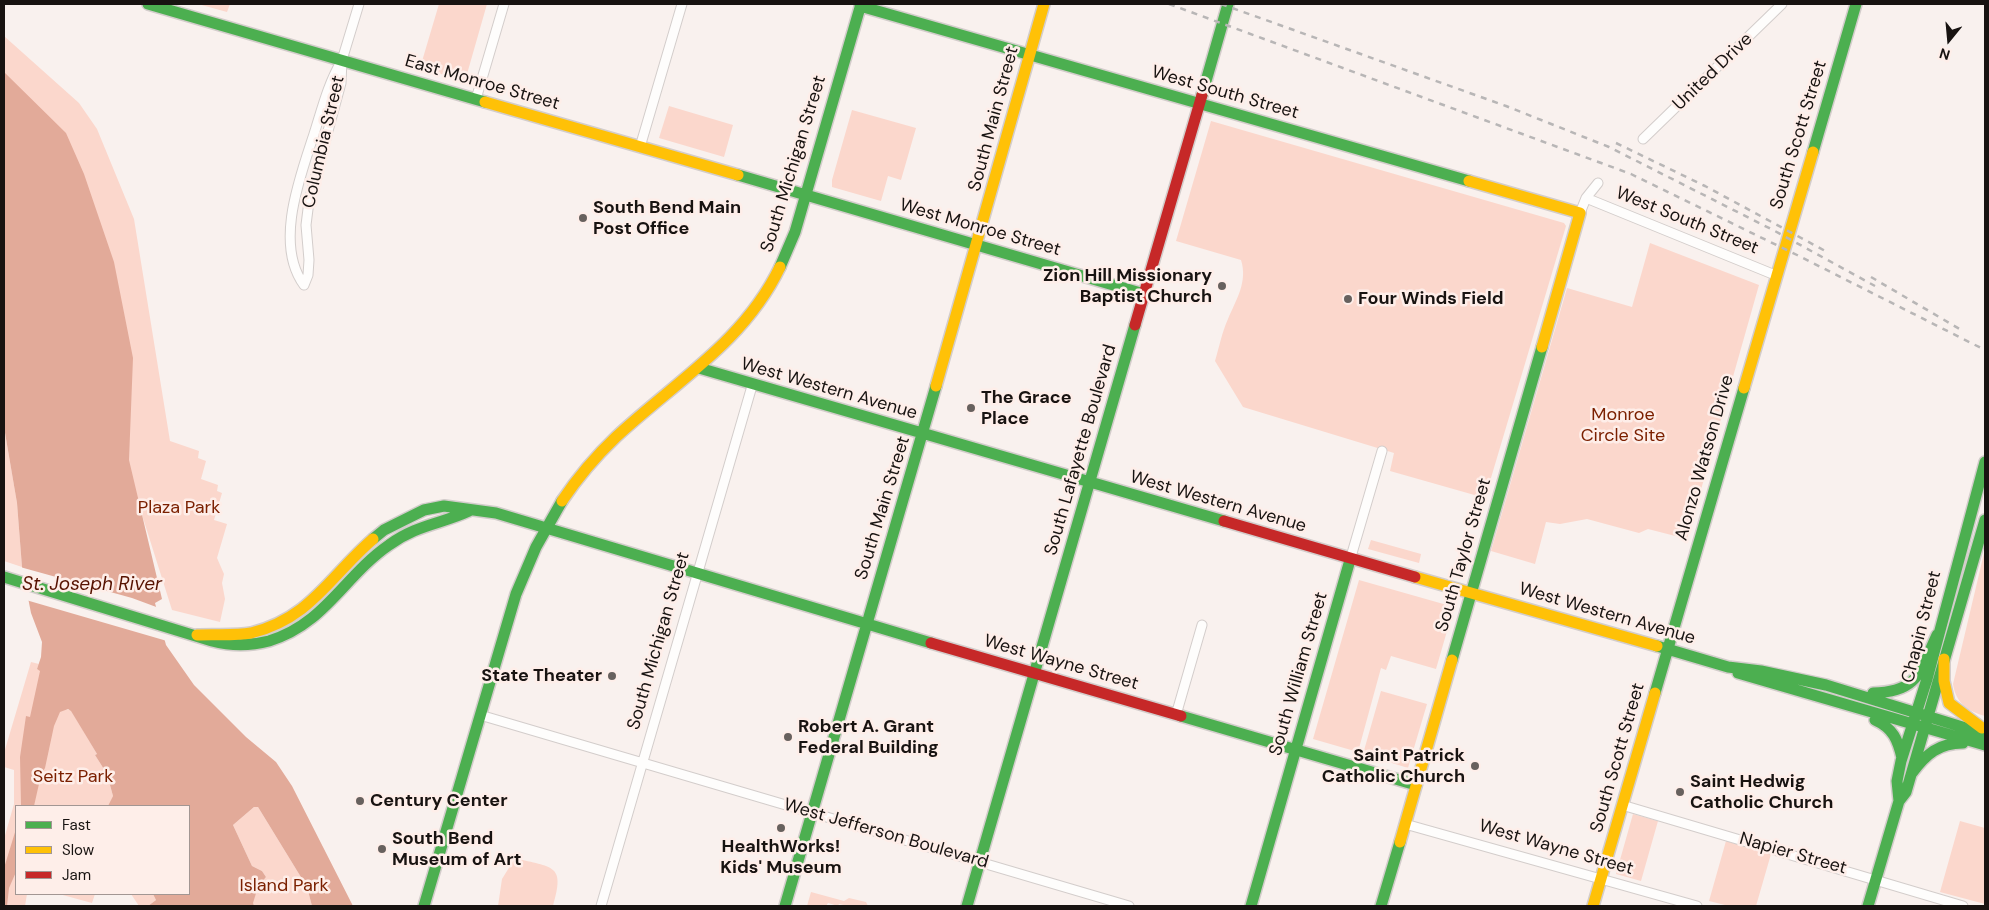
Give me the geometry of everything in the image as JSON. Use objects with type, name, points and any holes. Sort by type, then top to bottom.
[{"type":"main road","name":"East Monroe Street","points":[[148,4],[806,195]]},
{"type":"main road","name":"South Main Street","points":[[785,906],[977,246],[1044,4]]},
{"type":"main road","name":"South Lafayette Boulevard","points":[[967,906],[1228,4]]},
{"type":"main road","name":"South Scott Street","points":[[1776,275],[1856,4]]},
{"type":"main road","name":"West South Street","points":[[858,5],[1029,56],[1580,213]]},
{"type":"main road","name":"South Michigan Street","points":[[424,906],[513,601],[546,527],[572,488],[616,437],[723,347],[765,296],[791,244],[858,5]]},
{"type":"main road","name":"West Monroe Street","points":[[806,195],[1144,294]]},
{"type":"main road","name":"South Taylor Street","points":[[1381,906],[1580,213]]},
{"type":"main road","name":"Alonzo Watson Drive","points":[[1668,649],[1776,275]]},
{"type":"main road","name":"West Western Avenue","points":[[699,368],[752,386],[923,434],[1350,560],[1728,667],[1768,670],[1843,690],[1917,712],[1926,722]]},
{"type":"main road","name":"Chapin Street","points":[[1899,801],[1896,790],[1902,758],[1934,657],[1937,635],[1985,462]]},
{"type":"main road","name":"West Wayne Street","points":[[4,577],[197,635],[220,644],[235,646],[270,641],[290,635],[321,613],[372,559],[387,546],[424,526],[469,511],[496,513],[867,625],[1296,749],[1416,786]]},
{"type":"main road","name":"Chapin Street","points":[[1868,906],[1899,801],[1906,792],[1912,773],[1985,520]]},
{"type":"main road","name":"South William Street","points":[[1251,906],[1350,560]]},
{"type":"main road","points":[[1843,690],[1892,693],[1904,690],[1917,675],[1937,635]]},
{"type":"main road","name":"South Scott Street","points":[[1592,906],[1668,649]]},
{"type":"main road","points":[[1944,659],[1944,681],[1949,703],[1984,738]]},
{"type":"main road","name":"West Western Avenue","points":[[1728,667],[1742,676],[1913,724],[1926,722],[1984,738]]},
{"type":"main road","points":[[1831,700],[1843,708],[1884,723],[1891,728],[1899,740],[1902,758]]},
{"type":"main road","points":[[1912,773],[1929,751],[1942,744],[1984,738]]},
{"type":"street","name":"Columbia Street","points":[[342,60],[341,83],[309,201],[306,226],[309,260],[308,275],[304,285],[296,275],[294,266],[291,238],[292,212],[300,177],[331,80],[342,60],[359,4]]},
{"type":"street","points":[[476,99],[504,4]]},
{"type":"street","points":[[640,147],[682,4]]},
{"type":"street","name":"United Drive","points":[[1643,139],[1782,4]]},
{"type":"street","points":[[1580,213],[1586,198],[1598,183]]},
{"type":"street","name":"West South Street","points":[[1586,198],[1776,275]]},
{"type":"street","name":"South Michigan Street","points":[[601,906],[752,386]]},
{"type":"street","name":"South William Street","points":[[1350,560],[1382,451]]},
{"type":"street","points":[[1176,715],[1202,625]]},
{"type":"street","name":"West Jefferson Boulevard","points":[[480,715],[813,812],[1125,906]]},
{"type":"street","name":"Napier Street","points":[[1622,805],[1963,906]]},
{"type":"street","name":"West Wayne Street","points":[[1405,824],[1697,906]]},
{"type":"green space","points":[[198,4],[230,4],[227,12]]},
{"type":"green space","points":[[439,4],[487,4],[465,81],[420,68]]},
{"type":"green space","name":"Plaza Park","points":[[4,36],[79,103],[97,129],[134,219],[170,441],[199,451],[198,458],[206,461],[201,479],[218,485],[217,491],[222,493],[214,520],[227,524],[217,558],[224,574],[222,583],[225,599],[220,622],[172,610],[4,77]]},
{"type":"green space","points":[[669,106],[733,125],[724,157],[659,138]]},
{"type":"green space","points":[[852,110],[916,128],[901,180],[888,176],[881,201],[832,187],[832,180]]},
{"type":"green space","points":[[1211,121],[1564,223],[1566,226],[1485,498],[1390,471],[1394,453],[1243,407],[1215,361],[1224,329],[1242,283],[1243,268],[1241,260],[1176,241]]},
{"type":"green space","name":"Monroe Circle Site","points":[[1650,243],[1759,285],[1687,539],[1648,529],[1639,533],[1587,519],[1560,524],[1546,522],[1535,564],[1491,551],[1567,288],[1632,307]]},
{"type":"green space","points":[[4,427],[17,503],[22,567],[4,561]]},
{"type":"green space","points":[[1371,540],[1421,554],[1419,563],[1368,549]]},
{"type":"green space","points":[[1985,549],[1985,716],[1973,712],[1963,705],[1954,691],[1953,684]]},
{"type":"green space","points":[[1359,580],[1454,607],[1436,669],[1391,656],[1386,670],[1381,668],[1358,752],[1313,739]]},
{"type":"green space","name":"Seitz Park","points":[[31,662],[39,664],[37,669],[40,670],[65,709],[71,710],[97,754],[95,755],[107,774],[113,796],[109,805],[15,805],[15,895],[27,895],[25,906],[4,906],[4,839],[14,804],[14,770],[4,767],[4,753]]},
{"type":"green space","points":[[1381,691],[1427,704],[1408,768],[1363,754]]},
{"type":"green space","name":"Island Park","points":[[254,807],[258,807],[307,887],[312,906],[254,906],[252,903],[258,887],[266,877],[262,871],[252,866],[233,825]]},
{"type":"green space","points":[[1633,814],[1658,821],[1641,881],[1616,874]]},
{"type":"green space","points":[[1960,821],[1985,828],[1985,904],[1940,892]]},
{"type":"green space","points":[[1726,841],[1771,854],[1756,906],[1729,906],[1709,901]]},
{"type":"green space","points":[[515,858],[547,866],[553,870],[558,882],[553,906],[498,906],[502,879]]},
{"type":"green space","points":[[811,892],[844,901],[849,898],[866,902],[868,906],[839,904],[838,906],[828,903],[826,906],[807,906]]},
{"type":"green space","points":[[63,895],[95,895],[92,903]]},
{"type":"green space","points":[[132,895],[154,895],[156,900],[148,906],[139,906]]},
{"type":"water","name":"St. Joseph River","points":[[4,72],[66,133],[84,174],[114,262],[133,358],[129,460],[162,599],[155,603],[166,645],[194,685],[246,737],[276,762],[292,786],[353,906],[312,906],[307,887],[258,807],[254,807],[233,825],[252,866],[262,871],[266,877],[258,887],[253,903],[254,906],[148,906],[156,900],[154,895],[190,895],[190,805],[108,805],[113,796],[107,774],[95,755],[97,754],[68,709],[60,712],[54,726],[34,805],[21,805],[20,757],[26,716],[30,717],[40,671],[37,669],[41,657],[42,642],[31,613],[22,567],[17,503],[4,427]]},
{"type":"water","points":[[15,832],[15,874],[9,888],[7,906],[4,906],[4,868]]},
{"type":"pier","points":[[20,567],[132,598],[159,608],[167,641],[26,600]]},
{"type":"railway","points":[[1169,4],[1631,174],[1985,350]]},
{"type":"railway","points":[[1221,4],[1506,106],[1609,147],[1773,230],[1875,286]]},
{"type":"railway","points":[[1616,143],[1705,186],[1829,253]]},
{"type":"railway","points":[[1871,277],[1963,331]]},
{"type":"traffic: fast","points":[[148,4],[485,102]]},
{"type":"traffic: fast","points":[[780,267],[795,232],[861,4]]},
{"type":"traffic: fast","points":[[1202,95],[1228,4]]},
{"type":"traffic: fast","points":[[1813,152],[1856,4]]},
{"type":"traffic: fast","points":[[860,6],[1469,181]]},
{"type":"traffic: fast","points":[[738,175],[806,195]]},
{"type":"traffic: fast","points":[[806,195],[1144,294]]},
{"type":"traffic: fast","points":[[967,906],[1135,325]]},
{"type":"traffic: fast","points":[[1452,660],[1542,347]]},
{"type":"traffic: fast","points":[[699,368],[1224,521]]},
{"type":"traffic: fast","points":[[785,906],[936,386]]},
{"type":"traffic: fast","points":[[1655,693],[1744,388]]},
{"type":"traffic: fast","points":[[1899,801],[1897,781],[1901,761],[1927,679],[1985,462]]},
{"type":"traffic: fast","points":[[424,906],[516,594],[536,547],[562,501]]},
{"type":"traffic: fast","points":[[373,539],[384,530],[424,510],[444,506],[496,513],[931,643]]},
{"type":"traffic: fast","points":[[4,577],[219,643],[233,645],[255,644],[269,641],[305,623],[320,611],[373,557],[399,538],[469,511]]},
{"type":"traffic: fast","points":[[1868,906],[1899,801],[1906,792],[1985,520]]},
{"type":"traffic: fast","points":[[1251,906],[1350,560]]},
{"type":"traffic: fast","points":[[1873,693],[1888,692],[1909,684],[1921,669],[1937,635]]},
{"type":"traffic: fast","points":[[1657,646],[1728,667],[1761,671],[1826,685],[1985,734]]},
{"type":"traffic: fast","points":[[1738,673],[1985,745]]},
{"type":"traffic: fast","points":[[1181,716],[1416,785]]},
{"type":"traffic: fast","points":[[1875,720],[1894,735],[1902,758]]},
{"type":"traffic: fast","points":[[1912,773],[1922,760],[1940,747],[1963,743]]},
{"type":"traffic: fast","points":[[1381,906],[1400,842]]},
{"type":"traffic: slow","points":[[936,386],[1044,4]]},
{"type":"traffic: slow","points":[[485,102],[738,175]]},
{"type":"traffic: slow","points":[[1744,388],[1813,152]]},
{"type":"traffic: slow","points":[[1469,181],[1580,213],[1542,347]]},
{"type":"traffic: slow","points":[[562,501],[594,459],[609,444],[707,360],[728,339],[765,294],[780,267]]},
{"type":"traffic: slow","points":[[197,635],[251,633],[272,626],[289,617],[318,594],[373,539]]},
{"type":"traffic: slow","points":[[1415,577],[1657,646]]},
{"type":"traffic: slow","points":[[1944,659],[1944,681],[1949,703],[1982,728]]},
{"type":"traffic: slow","points":[[1400,842],[1452,660]]},
{"type":"traffic: slow","points":[[1593,906],[1655,693]]},
{"type":"traffic: jam","points":[[1135,325],[1202,95]]},
{"type":"traffic: jam","points":[[1224,521],[1415,577]]},
{"type":"traffic: jam","points":[[931,643],[1181,716]]},
{"type":"place","name":"South Bend Main Post Office","points":[[583,218]]},
{"type":"place","name":"Zion Hill Missionary Baptist Church","points":[[1222,286]]},
{"type":"place","name":"Four Winds Field","points":[[1348,299]]},
{"type":"place","name":"The Grace Place","points":[[971,408]]},
{"type":"place","name":"State Theater","points":[[612,676]]},
{"type":"place","name":"Robert A. Grant Federal Building","points":[[788,737]]},
{"type":"place","name":"Saint Patrick Catholic Church","points":[[1475,766]]},
{"type":"place","name":"Saint Hedwig Catholic Church","points":[[1680,792]]},
{"type":"place","name":"Century Center","points":[[360,801]]},
{"type":"place","name":"HealthWorks! Kids' Museum","points":[[781,828]]},
{"type":"place","name":"South Bend Museum of Art","points":[[382,849]]}]
